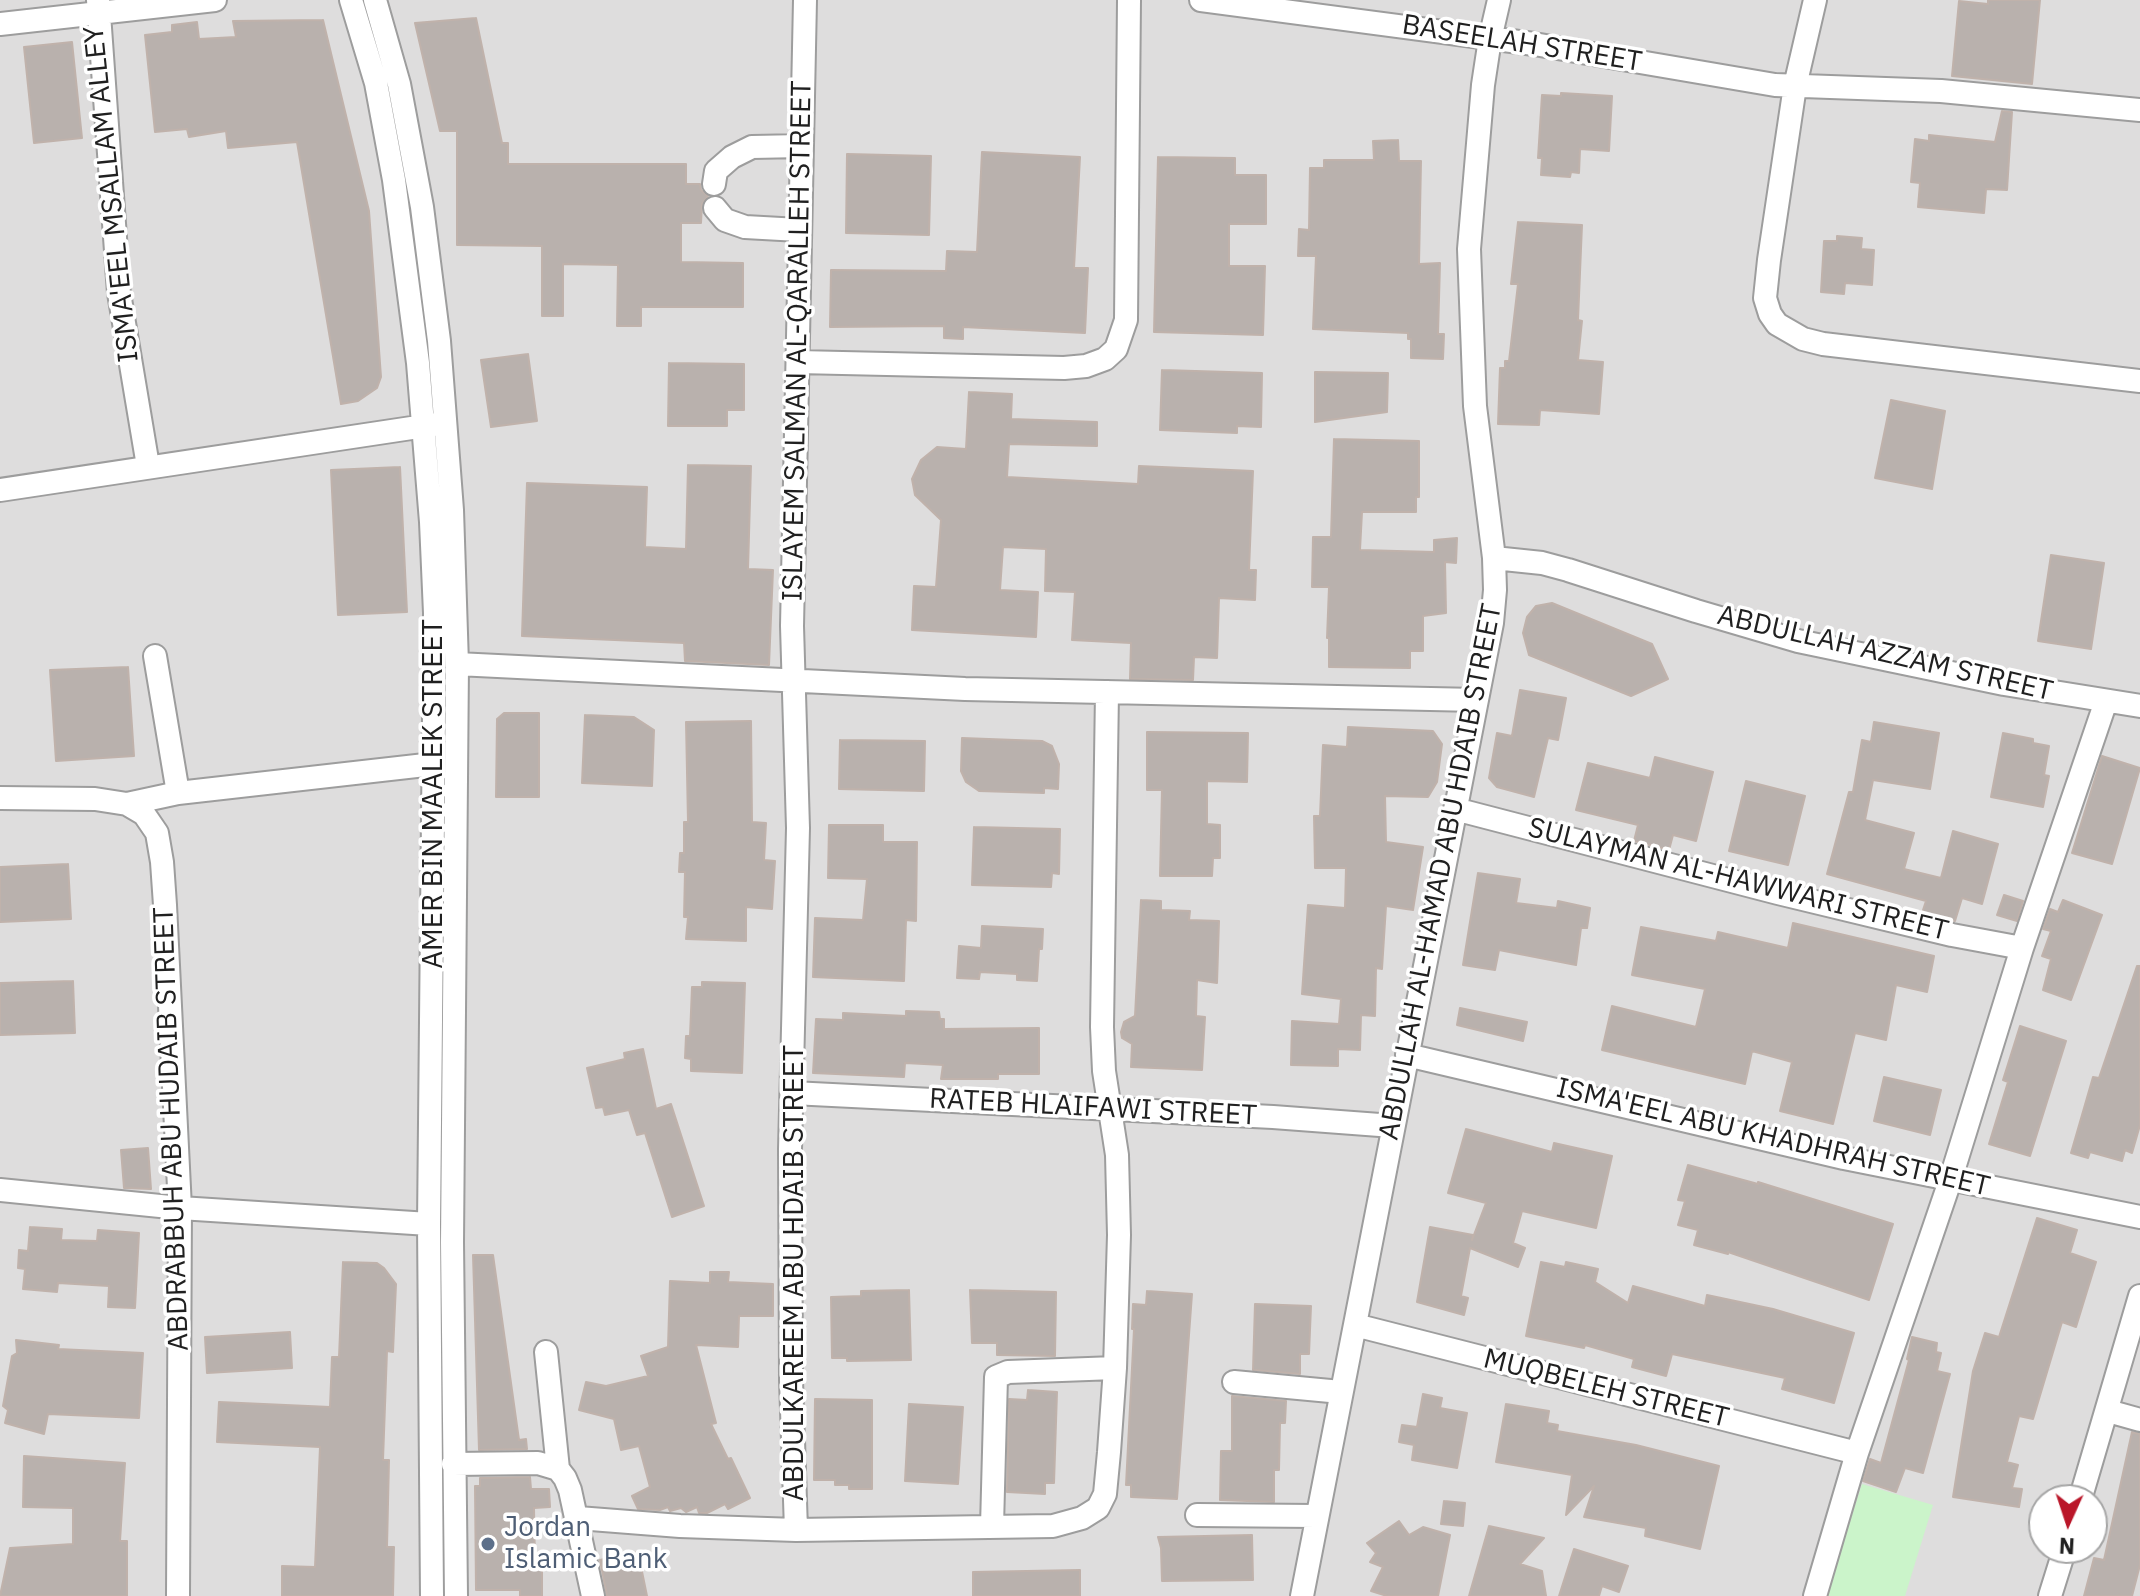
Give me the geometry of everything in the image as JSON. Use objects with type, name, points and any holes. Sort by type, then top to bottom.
[{"type":"street","points":[[98,7],[215,0]]},
{"type":"street","name":"AMER BIN MAALEK STREET","points":[[351,0],[376,83],[394,180],[418,363],[435,613],[429,1224],[432,1596]]},
{"type":"street","name":"AMER BIN MAALEK STREET","points":[[375,0],[399,84],[422,207],[439,341],[452,510],[457,664],[453,1464],[456,1596]]},
{"type":"street","name":"ISLAYEM SALMAN AL-QARALLEH STREET","points":[[793,681],[805,0]]},
{"type":"street","points":[[798,362],[1064,368],[1086,366],[1105,359],[1116,349],[1126,320],[1129,0]]},
{"type":"street","name":"BASEELAH STREET","points":[[1201,0],[1312,7],[1753,82],[1941,91],[2140,110]]},
{"type":"street","name":"ABDULLAH AL-HAMAD ABU HDAIB STREET","points":[[1302,1596],[1492,623],[1494,558],[1475,406],[1469,249],[1475,152],[1490,39],[1499,0]]},
{"type":"street","points":[[1815,0],[1795,86],[1765,298],[1777,324],[1803,339],[1823,344],[2140,381]]},
{"type":"street","name":"ISMA'EEL MSALLAM ALLEY","points":[[0,24],[98,7],[119,293],[148,466]]},
{"type":"street","points":[[714,184],[716,171],[732,157],[752,147],[802,146]]},
{"type":"street","points":[[715,208],[725,220],[745,227],[799,230]]},
{"type":"street","points":[[0,490],[446,423]]},
{"type":"street","name":"ABDULLAH AZZAM STREET","points":[[1494,558],[1542,563],[1568,570],[1798,641],[2004,684],[2140,706]]},
{"type":"street","points":[[155,656],[178,793]]},
{"type":"street","points":[[457,664],[793,681],[1477,700]]},
{"type":"street","name":"ABDULKAREEM ABU HDAIB STREET","points":[[793,681],[798,842],[790,1149],[791,1380],[796,1530],[1053,1526],[1082,1518],[1098,1508],[1105,1494],[1115,1368],[1119,1235],[1117,1155],[1104,1071],[1102,1027],[1107,692]]},
{"type":"street","points":[[1815,1596],[1857,1453],[1950,1181],[2022,948],[2106,701]]},
{"type":"street","points":[[0,798],[95,799],[127,804],[178,793],[434,764]]},
{"type":"street","name":"ABDRABBUH ABU HUDAIB STREET","points":[[127,804],[144,814],[157,833],[162,862],[180,1208],[178,1596]]},
{"type":"street","name":"SULAYMAN AL-HAWWARI STREET","points":[[1455,809],[1778,893],[1952,935],[2022,948]]},
{"type":"street","name":"ISMA'EEL ABU KHADHRAH STREET","points":[[1407,1055],[1950,1181],[2140,1217]]},
{"type":"street","name":"RATEB HLAIFAWI STREET","points":[[792,1093],[1393,1126]]},
{"type":"street","points":[[0,1190],[180,1208],[429,1224]]},
{"type":"street","points":[[2085,1484],[2140,1296]]},
{"type":"street","name":"MUQBELEH STREET","points":[[1355,1325],[1857,1453]]},
{"type":"street","points":[[546,1352],[558,1469],[565,1478],[578,1518],[593,1596]]},
{"type":"street","points":[[992,1526],[996,1377],[1008,1372],[1115,1368]]},
{"type":"street","points":[[1234,1382],[1341,1392]]},
{"type":"street","points":[[2108,1411],[2140,1420]]},
{"type":"street","points":[[453,1464],[538,1463],[558,1469]]},
{"type":"street","points":[[1197,1515],[1316,1516]]},
{"type":"street","points":[[578,1518],[796,1530]]},
{"type":"street","points":[[2050,1596],[2060,1564]]},
{"type":"shaded area","points":[[0,0],[2140,0],[2140,1596],[0,1596]]},
{"type":"green space","points":[[1862,1484],[1933,1505],[1905,1596],[1826,1596]]},
{"type":"building","points":[[1988,0],[2040,0],[2032,84],[1952,76],[1959,1],[1988,4]]},
{"type":"building","points":[[476,18],[502,143],[508,143],[508,164],[686,164],[686,184],[700,184],[701,190],[708,196],[702,204],[701,223],[681,223],[681,262],[743,263],[743,307],[641,307],[641,326],[617,326],[618,265],[563,264],[563,316],[542,316],[542,246],[457,245],[457,131],[440,131],[415,23]]},
{"type":"building","points":[[323,20],[369,211],[381,377],[377,388],[358,401],[341,404],[297,142],[228,148],[226,131],[189,137],[187,129],[155,132],[145,35],[172,32],[172,25],[197,22],[199,39],[236,37],[233,21]]},
{"type":"building","points":[[72,42],[82,138],[34,143],[24,47]]},
{"type":"building","points":[[1561,93],[1612,96],[1609,151],[1580,149],[1579,173],[1571,172],[1570,177],[1541,175],[1542,158],[1538,158],[1542,95],[1561,96]]},
{"type":"building","points":[[2002,111],[2012,112],[2007,190],[1986,189],[1984,213],[1918,207],[1920,183],[1911,182],[1915,139],[1929,141],[1929,135],[1995,142]]},
{"type":"building","points":[[1398,140],[1399,161],[1421,161],[1419,264],[1440,263],[1438,334],[1444,334],[1443,359],[1411,358],[1408,333],[1313,329],[1316,256],[1298,256],[1299,229],[1309,230],[1310,168],[1324,168],[1324,160],[1374,160],[1373,141]]},
{"type":"building","points":[[982,152],[1080,157],[1074,268],[1088,268],[1085,333],[963,327],[963,339],[944,338],[944,326],[830,327],[831,270],[946,271],[947,251],[977,252]]},
{"type":"building","points":[[847,154],[931,156],[929,235],[846,233]]},
{"type":"building","points":[[1158,157],[1235,158],[1235,175],[1266,175],[1266,224],[1229,224],[1229,266],[1265,266],[1263,335],[1154,332]]},
{"type":"building","points":[[1518,222],[1582,225],[1578,320],[1582,321],[1578,360],[1603,362],[1599,414],[1540,410],[1539,425],[1498,424],[1500,368],[1505,368],[1505,361],[1509,361],[1518,284],[1511,284]]},
{"type":"building","points":[[1837,236],[1862,238],[1861,249],[1874,250],[1872,285],[1845,283],[1844,294],[1821,292],[1824,241],[1837,241]]},
{"type":"building","points":[[528,354],[537,421],[491,427],[481,360]]},
{"type":"building","points":[[669,363],[744,364],[744,410],[727,410],[727,426],[668,426]]},
{"type":"building","points":[[1162,370],[1262,373],[1261,427],[1237,426],[1237,433],[1160,430]]},
{"type":"building","points":[[1315,372],[1388,373],[1387,412],[1315,422]]},
{"type":"building","points":[[969,392],[1012,394],[1011,419],[1097,422],[1097,446],[1009,444],[1007,477],[1138,484],[1139,466],[1253,471],[1249,570],[1256,570],[1255,600],[1219,598],[1217,658],[1194,657],[1193,680],[1130,679],[1131,643],[1072,640],[1075,592],[1045,591],[1046,549],[1003,547],[1000,590],[1038,592],[1036,637],[912,630],[914,586],[936,587],[941,520],[915,495],[912,479],[921,460],[937,447],[966,449]]},
{"type":"building","points":[[1891,400],[1945,411],[1932,489],[1875,478]]},
{"type":"building","points":[[1334,439],[1419,441],[1416,512],[1362,512],[1360,550],[1434,552],[1434,540],[1457,538],[1456,563],[1445,562],[1446,613],[1423,616],[1423,651],[1410,651],[1410,668],[1329,667],[1329,587],[1312,587],[1313,537],[1331,537]]},
{"type":"building","points":[[688,465],[751,466],[748,569],[773,570],[769,665],[685,661],[684,643],[522,636],[527,483],[647,487],[645,547],[686,549]]},
{"type":"building","points":[[400,467],[407,612],[338,615],[331,470]]},
{"type":"building","points":[[2051,555],[2104,563],[2091,649],[2038,641]]},
{"type":"building","points":[[1552,603],[1652,644],[1668,679],[1631,696],[1529,655],[1523,633],[1527,617],[1536,606]]},
{"type":"building","points":[[128,667],[134,756],[56,761],[50,670]]},
{"type":"building","points":[[1520,690],[1566,698],[1558,740],[1548,738],[1534,797],[1497,787],[1489,778],[1497,733],[1512,736]]},
{"type":"building","points":[[504,713],[539,713],[539,797],[496,797],[497,719]]},
{"type":"building","points":[[585,715],[634,717],[654,730],[652,786],[582,783]]},
{"type":"building","points":[[751,721],[752,822],[766,823],[764,860],[775,861],[772,909],[746,907],[746,941],[686,939],[685,872],[679,872],[680,853],[684,853],[684,822],[688,822],[686,722]]},
{"type":"building","points":[[1874,722],[1939,733],[1930,789],[1873,780],[1865,820],[1914,833],[1904,869],[1941,878],[1953,831],[1998,844],[1982,904],[1962,898],[1955,921],[1922,913],[1926,901],[1827,874],[1849,792],[1853,792],[1862,740],[1871,742]]},
{"type":"building","points":[[1348,727],[1433,731],[1442,744],[1437,782],[1428,797],[1385,796],[1386,842],[1423,847],[1413,910],[1386,906],[1382,969],[1376,968],[1375,1016],[1361,1015],[1360,1050],[1338,1049],[1338,1066],[1291,1065],[1292,1021],[1339,1024],[1341,999],[1302,994],[1308,905],[1345,908],[1346,868],[1315,868],[1314,816],[1320,816],[1323,745],[1347,747]]},
{"type":"building","points":[[1147,732],[1248,733],[1247,782],[1207,781],[1207,824],[1220,825],[1220,858],[1213,858],[1212,876],[1160,876],[1162,790],[1147,790]]},
{"type":"building","points":[[2003,733],[2049,746],[2044,775],[2049,776],[2043,807],[1991,797]]},
{"type":"building","points":[[962,738],[1042,741],[1052,746],[1059,764],[1058,789],[1044,788],[1044,793],[979,791],[966,782],[961,771]]},
{"type":"building","points":[[840,740],[925,741],[924,791],[839,789]]},
{"type":"building","points":[[2102,756],[2140,768],[2112,864],[2072,853]]},
{"type":"building","points":[[1655,757],[1713,772],[1696,841],[1673,835],[1669,850],[1634,841],[1638,825],[1576,810],[1588,763],[1650,778]]},
{"type":"building","points":[[1746,781],[1805,796],[1788,865],[1729,851]]},
{"type":"building","points":[[829,825],[883,825],[883,842],[917,842],[916,921],[906,920],[904,981],[813,977],[815,918],[863,920],[867,879],[828,878]]},
{"type":"building","points":[[974,827],[1060,829],[1059,874],[1052,873],[1051,887],[972,885]]},
{"type":"building","points":[[68,864],[71,919],[0,922],[0,867]]},
{"type":"building","points":[[1478,873],[1520,879],[1516,903],[1557,908],[1558,901],[1590,908],[1587,928],[1581,928],[1576,965],[1499,950],[1495,970],[1463,965]]},
{"type":"building","points":[[2004,895],[2023,901],[2017,921],[1997,915]]},
{"type":"building","points":[[1141,900],[1161,901],[1161,910],[1190,911],[1189,920],[1219,921],[1217,983],[1197,980],[1196,1016],[1205,1017],[1202,1070],[1131,1067],[1132,1044],[1122,1038],[1121,1032],[1124,1022],[1135,1016]]},
{"type":"building","points":[[2063,900],[2102,915],[2071,1000],[2043,990],[2051,959],[2042,956],[2051,931],[2043,929],[2050,909],[2058,912]]},
{"type":"building","points":[[1793,923],[1934,956],[1927,992],[1896,985],[1886,1040],[1855,1033],[1833,1124],[1780,1111],[1792,1062],[1752,1051],[1745,1084],[1602,1050],[1612,1006],[1696,1027],[1705,989],[1632,975],[1641,927],[1716,941],[1718,932],[1788,948]]},
{"type":"building","points":[[982,926],[1043,929],[1037,981],[1017,980],[1017,974],[980,972],[979,979],[957,978],[959,946],[981,948]]},
{"type":"building","points":[[2137,966],[2140,966],[2140,1125],[2132,1153],[2125,1150],[2122,1161],[2090,1152],[2088,1158],[2071,1153],[2093,1077],[2099,1078]]},
{"type":"building","points":[[73,981],[75,1033],[0,1035],[0,983]]},
{"type":"building","points":[[702,982],[745,983],[742,1073],[691,1071],[691,1059],[685,1058],[686,1036],[690,1036],[692,987],[702,987]]},
{"type":"building","points":[[1460,1008],[1527,1022],[1523,1041],[1457,1025]]},
{"type":"building","points":[[906,1011],[939,1012],[940,1019],[944,1019],[944,1029],[1039,1028],[1039,1074],[998,1074],[998,1079],[941,1079],[943,1065],[905,1063],[904,1077],[813,1073],[816,1019],[843,1020],[843,1013],[906,1016]]},
{"type":"building","points":[[2020,1026],[2066,1041],[2030,1156],[1989,1144],[2008,1082],[2003,1080]]},
{"type":"building","points":[[643,1049],[656,1109],[671,1104],[704,1206],[672,1217],[645,1133],[637,1135],[629,1110],[605,1115],[603,1107],[596,1108],[587,1068],[625,1059],[624,1053]]},
{"type":"building","points":[[1884,1077],[1941,1090],[1930,1135],[1874,1121]]},
{"type":"building","points":[[1466,1129],[1552,1152],[1554,1143],[1612,1156],[1596,1228],[1522,1211],[1513,1243],[1525,1248],[1518,1267],[1470,1248],[1461,1296],[1468,1298],[1464,1315],[1417,1302],[1430,1227],[1473,1235],[1472,1240],[1486,1203],[1448,1193]]},
{"type":"building","points":[[148,1148],[151,1189],[124,1188],[121,1150]]},
{"type":"building","points":[[1688,1165],[1758,1182],[1893,1224],[1869,1300],[1728,1252],[1694,1245],[1698,1230],[1678,1225],[1685,1201],[1678,1200]]},
{"type":"building","points":[[2037,1218],[2077,1230],[2070,1253],[2096,1262],[2076,1327],[2062,1322],[2033,1419],[2019,1416],[2007,1462],[2018,1465],[2012,1488],[2022,1489],[2019,1507],[1953,1497],[1973,1371],[1985,1333],[1999,1337]]},
{"type":"building","points":[[30,1227],[62,1229],[61,1240],[97,1241],[98,1230],[139,1233],[135,1308],[108,1307],[109,1286],[58,1283],[57,1292],[23,1289],[25,1269],[18,1268],[19,1250],[28,1251]]},
{"type":"building","points":[[473,1255],[493,1255],[519,1440],[526,1439],[527,1449],[479,1450]]},
{"type":"building","points":[[343,1262],[377,1263],[396,1284],[393,1352],[387,1351],[383,1460],[389,1460],[387,1547],[394,1547],[393,1596],[282,1596],[282,1566],[315,1567],[320,1447],[217,1442],[219,1402],[330,1407],[332,1357],[339,1357]]},
{"type":"building","points":[[1541,1262],[1565,1267],[1566,1262],[1598,1269],[1595,1282],[1628,1303],[1633,1286],[1705,1306],[1707,1295],[1773,1309],[1854,1333],[1834,1403],[1782,1389],[1785,1378],[1672,1354],[1666,1376],[1632,1367],[1634,1359],[1585,1345],[1584,1348],[1526,1336]]},
{"type":"building","points":[[710,1272],[729,1272],[728,1282],[773,1284],[773,1316],[739,1316],[738,1347],[696,1345],[716,1423],[711,1424],[750,1498],[728,1509],[725,1504],[707,1513],[699,1513],[697,1507],[686,1512],[681,1508],[670,1511],[668,1507],[660,1510],[638,1509],[632,1496],[650,1487],[639,1446],[621,1450],[614,1419],[579,1410],[586,1382],[606,1386],[648,1376],[641,1356],[668,1347],[670,1281],[710,1283]]},
{"type":"building","points":[[909,1290],[911,1360],[847,1361],[847,1358],[832,1358],[831,1297],[861,1296],[861,1291]]},
{"type":"building","points":[[970,1290],[1056,1292],[1055,1356],[997,1355],[997,1343],[972,1343]]},
{"type":"building","points":[[1147,1291],[1192,1294],[1177,1499],[1131,1497],[1131,1485],[1126,1485],[1133,1304],[1146,1305]]},
{"type":"building","points":[[1255,1304],[1311,1306],[1309,1354],[1300,1354],[1300,1374],[1253,1370]]},
{"type":"building","points":[[290,1332],[292,1368],[207,1373],[205,1337]]},
{"type":"building","points":[[1912,1337],[1937,1343],[1936,1352],[1941,1353],[1937,1371],[1950,1374],[1923,1473],[1905,1468],[1896,1492],[1863,1481],[1870,1459],[1881,1463],[1909,1360]]},
{"type":"building","points":[[16,1340],[59,1345],[58,1349],[143,1353],[139,1418],[48,1414],[44,1434],[5,1423],[8,1410],[3,1406],[12,1356],[17,1353]]},
{"type":"building","points":[[1028,1390],[1057,1392],[1054,1483],[1045,1483],[1045,1494],[1007,1492],[1009,1399],[1027,1400]]},
{"type":"building","points":[[1423,1394],[1442,1398],[1440,1408],[1467,1413],[1457,1468],[1412,1460],[1414,1445],[1399,1442],[1402,1425],[1417,1427]]},
{"type":"building","points":[[1232,1396],[1286,1401],[1285,1423],[1280,1423],[1279,1470],[1274,1470],[1274,1502],[1220,1500],[1221,1451],[1232,1451]]},
{"type":"building","points":[[815,1399],[872,1400],[872,1489],[849,1489],[849,1485],[835,1485],[835,1480],[814,1480]]},
{"type":"building","points":[[909,1404],[963,1407],[958,1484],[905,1481]]},
{"type":"building","points":[[1506,1404],[1549,1411],[1547,1423],[1558,1425],[1557,1431],[1636,1445],[1719,1466],[1700,1549],[1645,1536],[1646,1528],[1584,1517],[1594,1486],[1566,1515],[1572,1475],[1496,1462]]},
{"type":"building","points":[[2132,1432],[2140,1434],[2140,1565],[2132,1596],[2084,1596],[2092,1564],[2108,1564],[2108,1542]]},
{"type":"building","points":[[24,1456],[125,1463],[120,1541],[127,1541],[127,1596],[0,1596],[10,1548],[73,1544],[73,1508],[23,1507]]},
{"type":"building","points":[[530,1477],[531,1489],[549,1489],[550,1507],[534,1508],[535,1562],[542,1562],[542,1596],[520,1596],[520,1590],[476,1590],[475,1486],[480,1486],[480,1478]]},
{"type":"building","points":[[1444,1501],[1465,1503],[1463,1526],[1441,1524]]},
{"type":"building","points":[[1399,1521],[1409,1535],[1423,1527],[1450,1535],[1438,1596],[1387,1596],[1371,1591],[1383,1567],[1370,1562],[1376,1553],[1367,1543]]},
{"type":"building","points":[[1489,1526],[1544,1538],[1520,1564],[1542,1571],[1546,1596],[1469,1596]]},
{"type":"building","points":[[1252,1535],[1253,1580],[1162,1581],[1158,1537]]},
{"type":"building","points":[[1574,1549],[1628,1566],[1619,1592],[1602,1586],[1599,1596],[1559,1596]]},
{"type":"building","points":[[638,1552],[647,1596],[607,1596],[600,1560]]},
{"type":"building","points":[[1080,1570],[1080,1596],[973,1596],[973,1572]]},
{"type":"place","name":"Jordan Islamic Bank","points":[[488,1544]]}]
